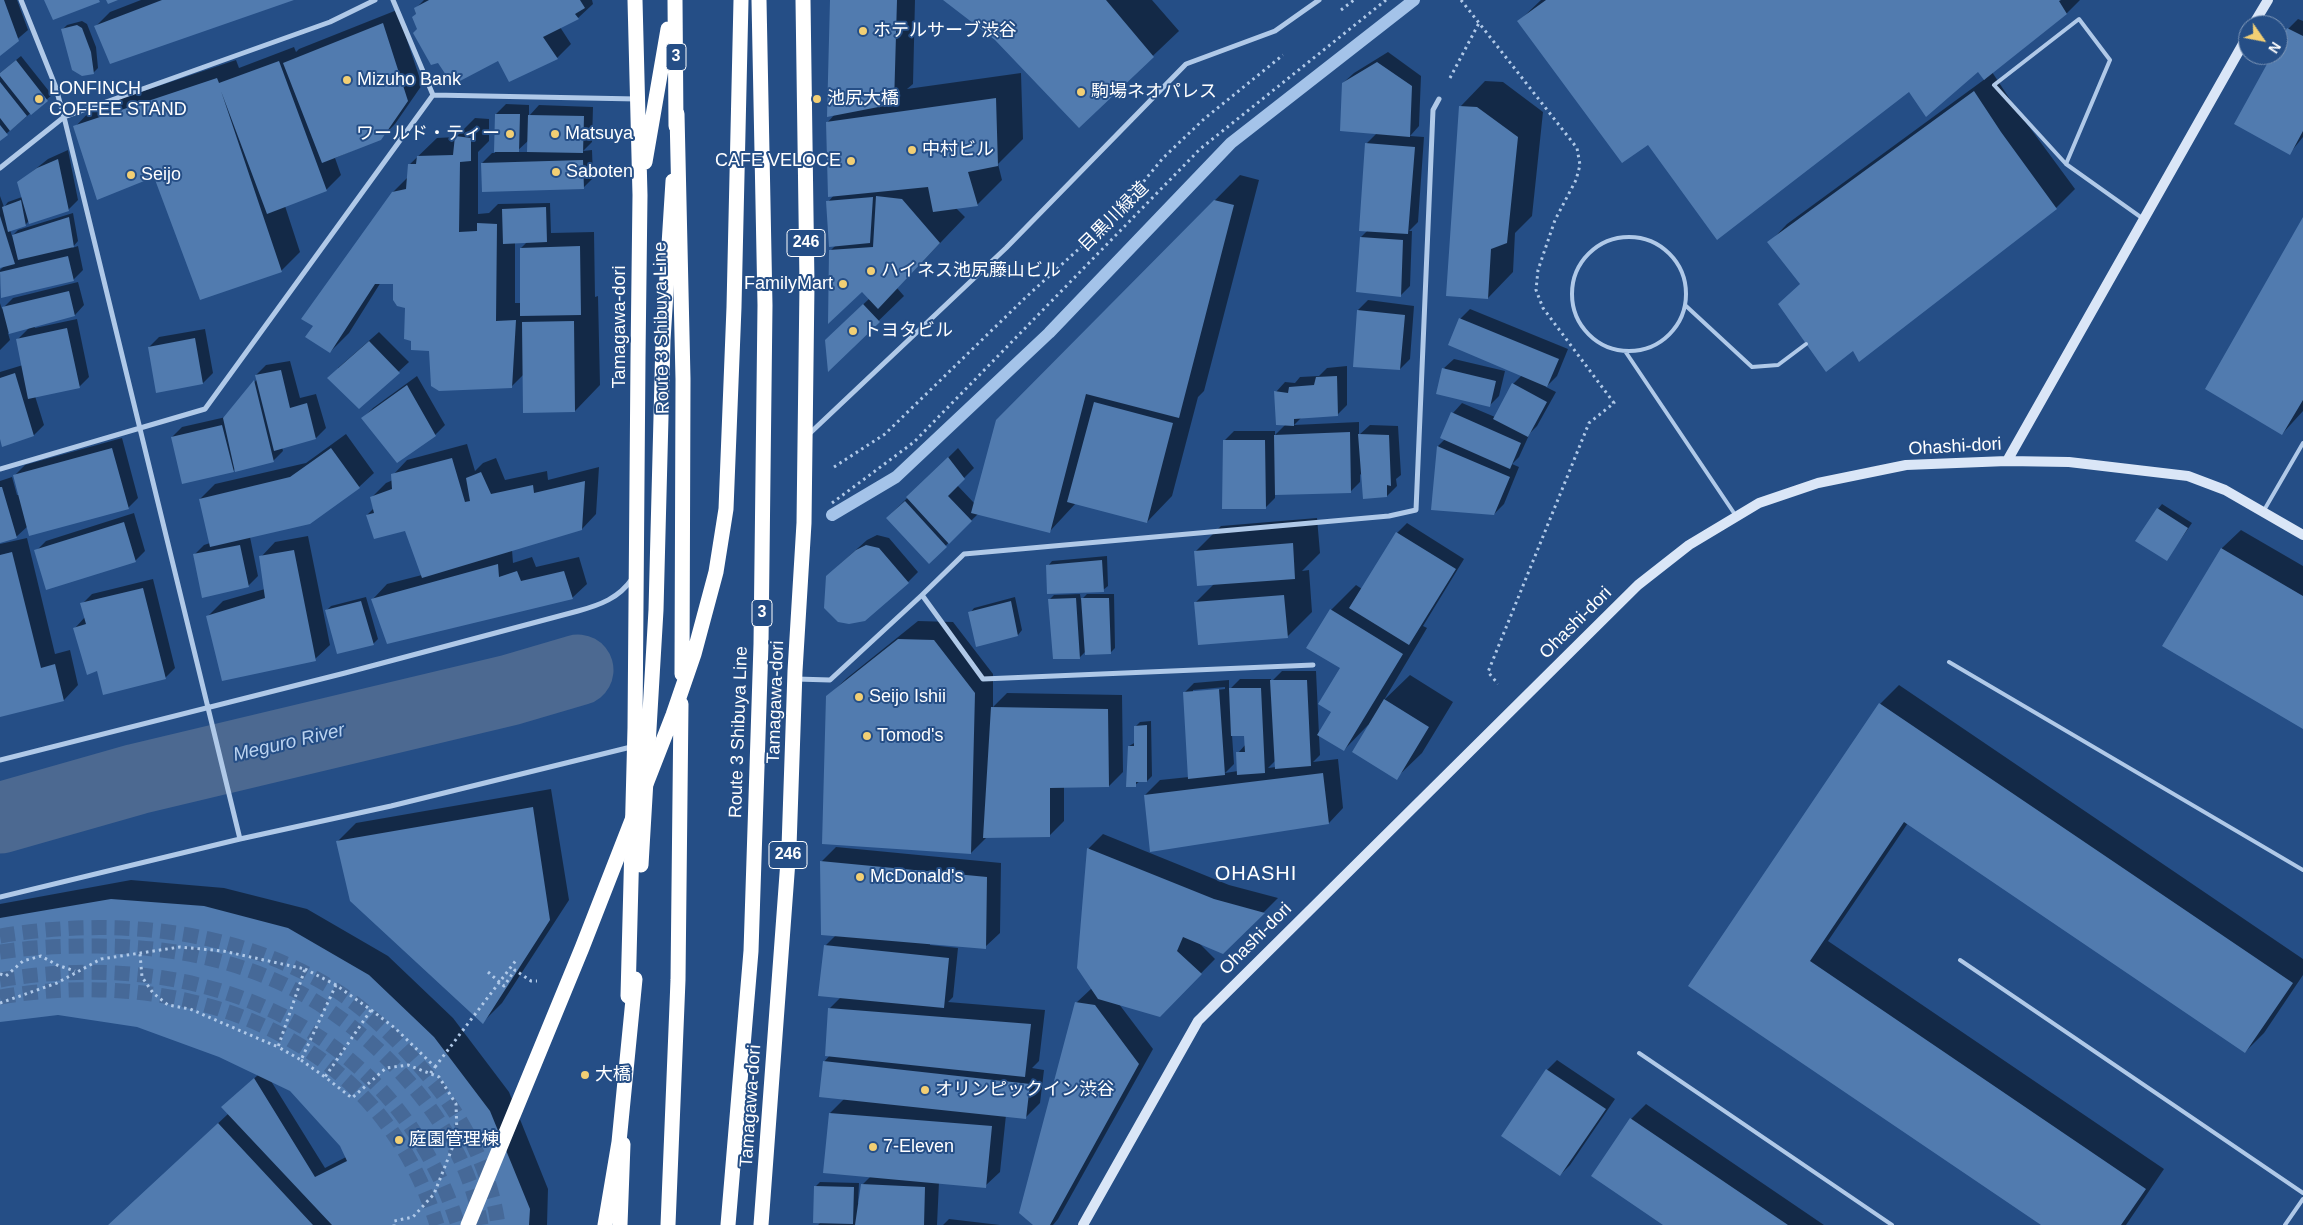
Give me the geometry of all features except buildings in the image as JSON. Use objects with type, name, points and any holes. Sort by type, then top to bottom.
[{"type":"highway","name":"Tamagawa-dori","points":[[620,1225],[635,728],[637,573],[640,195],[635,0]]},
{"type":"highway","name":"Route 3 Shibuya Line","points":[[668,1225],[678,980],[683,637],[683,379],[674,0]]},
{"type":"highway","points":[[640,195],[674,0]]},
{"type":"highway","points":[[468,1225],[582,948],[673,715],[694,654],[716,572],[726,509],[734,307],[742,0]]},
{"type":"highway","name":"Route 3 Shibuya Line","points":[[728,1225],[750,951],[762,644],[765,304],[760,0]]},
{"type":"highway","name":"Tamagawa-dori","points":[[761,1225],[789,847],[795,679],[804,523],[807,284],[803,0]]},
{"type":"highway","points":[[605,1225],[619,1142],[635,979],[656,610],[663,340],[677,114]]},
{"type":"street","points":[[21,0],[55,85],[64,117],[240,839]]},
{"type":"street","points":[[0,168],[64,117],[330,22],[375,0]]},
{"type":"street","points":[[393,0],[433,95]]},
{"type":"street","points":[[806,437],[1006,248],[1186,64],[1275,31],[1318,0]]},
{"type":"street","points":[[2260,15],[2268,0]]},
{"type":"street","points":[[2007,461],[2238,53]]},
{"type":"street","points":[[433,95],[637,99]]},
{"type":"street","points":[[0,470],[140,430],[205,409],[433,95]]},
{"type":"street","points":[[795,679],[830,680],[964,554],[1389,516],[1416,510],[1433,110],[1439,98]]},
{"type":"street","name":"Ohashi-dori","points":[[1083,1225],[1198,1021],[1638,585],[1689,545],[1759,503],[1818,483],[1906,465],[2007,461],[2069,462],[2188,476],[2225,490],[2303,536]]},
{"type":"street","points":[[0,760],[345,674],[602,604],[627,587],[637,573]]},
{"type":"street","points":[[922,594],[983,679],[1313,665]]},
{"type":"street","points":[[0,897],[240,839],[391,806],[634,746]]},
{"type":"lane","points":[[2066,164],[2110,60],[2079,19],[1994,85],[2066,164],[2144,219]]},
{"type":"lane","points":[[1631,236],[1651,240],[1668,251],[1680,266],[1686,285],[1685,305],[1680,320],[1670,333],[1657,344],[1642,350],[1626,351],[1606,346],[1590,335],[1578,319],[1572,301],[1573,281],[1581,263],[1594,248],[1612,239],[1631,236]]},
{"type":"lane","points":[[1685,305],[1752,367],[1778,365],[1806,344]]},
{"type":"lane","points":[[1626,351],[1736,516]]},
{"type":"lane","points":[[2263,512],[2303,443]]},
{"type":"lane","points":[[1949,662],[2303,870]]},
{"type":"lane","points":[[1960,960],[2303,1193]]},
{"type":"lane","points":[[1639,1053],[1892,1225]]},
{"type":"lane","points":[[2285,1225],[2303,1199]]},
{"type":"path","points":[[1339,12],[1354,0]]},
{"type":"path","name":"目黒川緑道","points":[[804,523],[904,452],[1200,149],[1386,0]]},
{"type":"path","points":[[1461,0],[1578,148],[1580,165],[1576,180],[1546,244],[1538,270],[1536,290],[1543,308],[1614,403],[1588,424],[1488,672],[1498,684]]},
{"type":"path","points":[[1454,70],[1479,24]]},
{"type":"path","points":[[803,485],[885,434],[1025,298],[1116,215],[1170,151],[1204,119],[1284,54]]},
{"type":"path","points":[[0,1003],[57,982],[101,959],[180,947],[223,952],[305,969],[336,985],[395,1028],[435,1067]]},
{"type":"path","points":[[140,954],[142,977],[153,993],[168,1005],[190,1009],[278,1047],[301,1060],[352,1098],[386,1068],[408,1065],[439,1077],[456,1104],[457,1136],[434,1194],[413,1217],[394,1222],[394,1225]]},
{"type":"path","points":[[0,974],[6,976],[23,961],[41,956],[57,965],[76,971]]},
{"type":"path","points":[[430,1074],[517,959]]},
{"type":"path","points":[[278,1047],[305,969]]},
{"type":"path","points":[[500,982],[488,972],[504,986],[515,970],[531,981],[540,980]]},
{"type":"path","points":[[301,1060],[336,985]]},
{"type":"path","points":[[325,1077],[372,1010]]},
{"type":"waterway","points":[[832,515],[896,477],[1049,333],[1231,143],[1414,0]]},
{"type":"waterway","name":"Meguro River","points":[[0,818],[137,779],[510,690],[578,670]]},
{"type":"tunnel","points":[[0,936],[43,930],[86,928],[130,928],[174,933],[217,941],[258,953],[299,970],[337,991],[390,1034],[433,1081],[446,1099],[459,1118],[480,1159],[488,1181],[498,1225]]},
{"type":"tunnel","points":[[0,952],[49,947],[98,946],[144,948],[188,954],[230,964],[270,978],[307,997],[343,1020],[377,1048],[422,1098],[445,1131],[464,1167],[477,1205],[481,1225]]},
{"type":"tunnel","points":[[0,980],[74,972],[146,976],[215,989],[279,1014],[337,1050],[387,1097],[428,1155],[458,1225]]},
{"type":"tunnel","points":[[0,997],[69,990],[138,992],[204,1005],[266,1027],[322,1060],[370,1104],[409,1159],[437,1225]]},
{"type":"place","name":"ホテルサーブ渋谷","points":[[863,31]]},
{"type":"place","name":"Mizuho Bank","points":[[347,80]]},
{"type":"place","name":"駒場ネオパレス","points":[[1081,92]]},
{"type":"place","name":"LONFINCH COFFEE STAND","points":[[39,99]]},
{"type":"place","name":"池尻大橋","points":[[817,99]]},
{"type":"place","name":"ワールド・ティー","points":[[510,134]]},
{"type":"place","name":"Matsuya","points":[[555,134]]},
{"type":"place","name":"中村ビル","points":[[912,150]]},
{"type":"place","name":"CAFE VELOCE","points":[[851,161]]},
{"type":"place","name":"Saboten","points":[[556,172]]},
{"type":"place","name":"Seijo","points":[[131,175]]},
{"type":"place","name":"ハイネス池尻藤山ビル","points":[[871,271]]},
{"type":"place","name":"FamilyMart","points":[[843,284]]},
{"type":"place","name":"トヨタビル","points":[[853,331]]},
{"type":"place","name":"Seijo Ishii","points":[[859,697]]},
{"type":"place","name":"Tomod's","points":[[867,736]]},
{"type":"place","name":"McDonald's","points":[[860,877]]},
{"type":"place","name":"大橋","points":[[585,1075]]},
{"type":"place","name":"オリンピックイン渋谷","points":[[925,1090]]},
{"type":"place","name":"庭園管理棟","points":[[399,1140]]},
{"type":"place","name":"7-Eleven","points":[[873,1147]]},
{"type":"district","name":"OHASHI","points":[[1256,874]]}]
